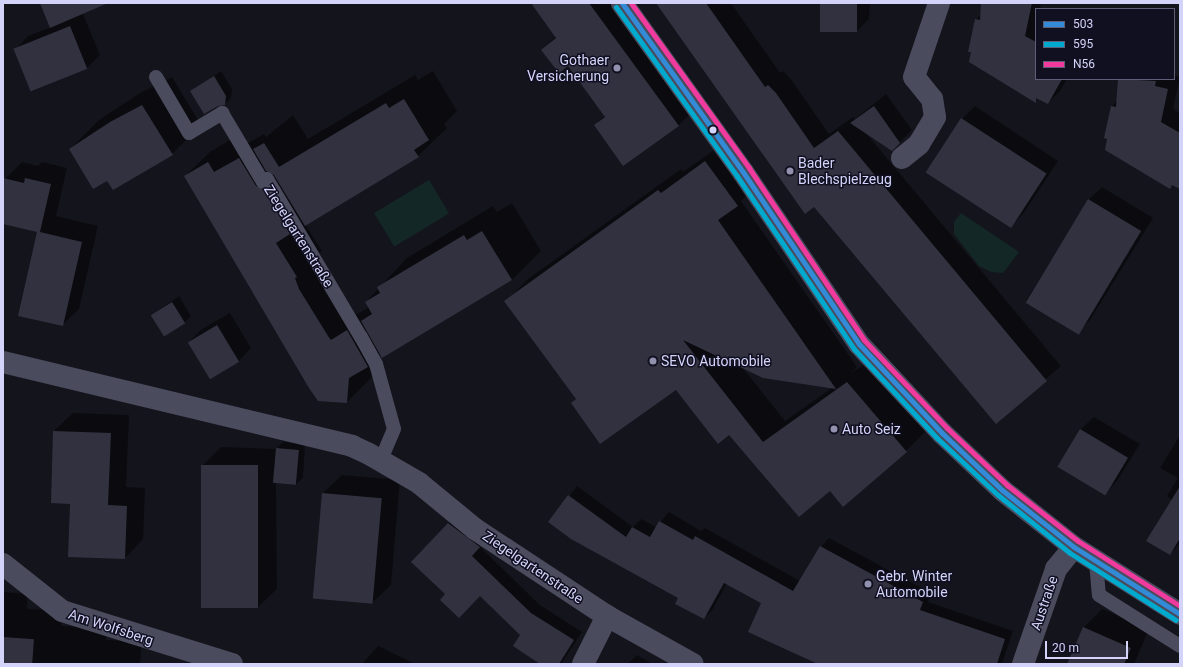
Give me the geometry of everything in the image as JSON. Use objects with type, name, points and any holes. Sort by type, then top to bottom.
[{"type":"street","points":[[622,3],[743,172],[859,344],[942,433],[1002,490],[1074,547],[1180,614]]},
{"type":"street","points":[[902,158],[919,144],[935,117],[932,99],[914,77],[939,3]]},
{"type":"street","name":"Ziegelgartenstraße","points":[[3,362],[352,446],[381,459],[419,483],[475,529],[607,616],[693,664]]},
{"type":"street","name":"Austraße","points":[[1023,664],[1056,569],[1074,547]]},
{"type":"street","name":"Am Wolfsberg","points":[[3,564],[62,611],[227,663]]},
{"type":"street","points":[[583,664],[607,616]]},
{"type":"lane","name":"Ziegelgartenstraße","points":[[156,77],[189,133],[222,113],[263,182],[267,179],[372,357],[394,429],[381,459]]},
{"type":"lane","points":[[1096,562],[1099,595],[1180,646]]},
{"type":"green space","points":[[429,180],[449,213],[394,246],[374,213]]},
{"type":"green space","points":[[961,213],[1019,252],[1003,273],[991,272],[979,266],[954,234],[954,222]]},
{"type":"building","points":[[40,3],[108,3],[50,28]]},
{"type":"building","points":[[531,3],[589,3],[679,126],[623,166],[594,125],[605,117],[568,66],[559,73],[541,50],[556,38]]},
{"type":"building","points":[[656,3],[706,3],[765,87],[768,85],[776,93],[814,148],[838,131],[1047,381],[996,424],[814,207],[805,214]]},
{"type":"building","points":[[820,3],[857,3],[857,32],[820,32]]},
{"type":"building","points":[[981,3],[1032,3],[1025,36],[1035,41],[1035,80],[1061,80],[1048,104],[1036,98],[1036,103],[969,62],[971,52],[968,52],[975,19],[980,20]]},
{"type":"building","points":[[70,26],[87,69],[31,92],[13,49]]},
{"type":"building","points":[[214,76],[226,96],[225,105],[218,106],[204,114],[190,91]]},
{"type":"building","points":[[1118,80],[1156,81],[1155,86],[1168,89],[1161,122],[1180,133],[1180,189],[1172,185],[1170,189],[1105,150],[1107,139],[1104,138],[1111,106],[1116,107]]},
{"type":"building","points":[[404,99],[429,140],[414,150],[419,157],[305,226],[274,175],[266,171],[253,149],[264,143],[279,167],[386,103],[389,108]]},
{"type":"building","points":[[142,105],[173,155],[113,190],[107,181],[93,189],[69,149],[110,122]]},
{"type":"building","points":[[874,106],[900,143],[892,151],[850,123]]},
{"type":"building","points":[[961,118],[1047,174],[1011,228],[926,173]]},
{"type":"building","points":[[239,158],[256,186],[264,190],[290,234],[276,243],[297,277],[295,278],[299,289],[328,336],[331,340],[347,330],[368,367],[349,378],[347,403],[318,401],[184,176],[208,162],[214,172]]},
{"type":"building","points":[[705,161],[738,206],[718,220],[836,389],[763,378],[683,340],[763,442],[847,382],[907,452],[843,507],[830,491],[799,517],[729,435],[718,444],[676,390],[600,444],[571,403],[576,399],[504,301],[658,190],[661,193]]},
{"type":"building","points":[[3,178],[24,183],[25,178],[51,184],[40,232],[82,242],[63,326],[18,316],[37,232],[3,224]]},
{"type":"building","points":[[1088,199],[1141,231],[1079,335],[1026,303]]},
{"type":"building","points":[[482,231],[512,280],[382,358],[361,321],[372,314],[365,302],[380,293],[377,287],[464,235],[467,240]]},
{"type":"building","points":[[172,302],[185,323],[164,336],[151,315]]},
{"type":"building","points":[[217,325],[239,362],[210,379],[188,343]]},
{"type":"building","points":[[1080,429],[1128,458],[1105,496],[1057,467]]},
{"type":"building","points":[[53,431],[111,433],[108,505],[127,506],[125,559],[68,557],[70,504],[51,503]]},
{"type":"building","points":[[276,448],[299,450],[296,485],[273,483]]},
{"type":"building","points":[[201,465],[258,465],[258,608],[201,608]]},
{"type":"building","points":[[1180,486],[1180,538],[1170,555],[1146,541]]},
{"type":"building","points":[[322,493],[382,498],[373,604],[313,599]]},
{"type":"building","points":[[568,495],[626,537],[632,527],[650,537],[659,521],[693,540],[695,536],[793,591],[820,546],[923,602],[920,610],[1005,639],[997,664],[818,664],[748,632],[761,603],[724,583],[704,619],[675,604],[678,598],[571,539],[548,522]]},
{"type":"building","points":[[448,523],[480,547],[472,556],[531,613],[574,640],[559,664],[540,664],[513,646],[520,635],[480,596],[459,618],[440,600],[445,594],[411,562]]},
{"type":"building","points":[[1083,627],[1131,648],[1124,664],[1067,664]]},
{"type":"building","points":[[3,637],[34,639],[32,664],[3,664]]},
{"type":"transit line","name":"503","points":[[622,3],[743,172],[859,344],[942,433],[1002,490],[1074,547],[1180,614]]},
{"type":"transit line","name":"N56","points":[[631,3],[749,168],[864,340],[947,428],[1007,485],[1078,541],[1180,606]]},
{"type":"transit line","name":"595","points":[[616,7],[737,176],[854,349],[937,438],[998,495],[1070,553],[1176,620]]},
{"type":"place","name":"Gothaer Versicherung","points":[[617,68]]},
{"type":"place","name":"Bader Blechspielzeug","points":[[790,171]]},
{"type":"place","name":"SEVO Automobile","points":[[653,361]]},
{"type":"place","name":"Auto Seiz","points":[[834,429]]},
{"type":"place","name":"Gebr. Winter Automobile","points":[[868,584]]}]
